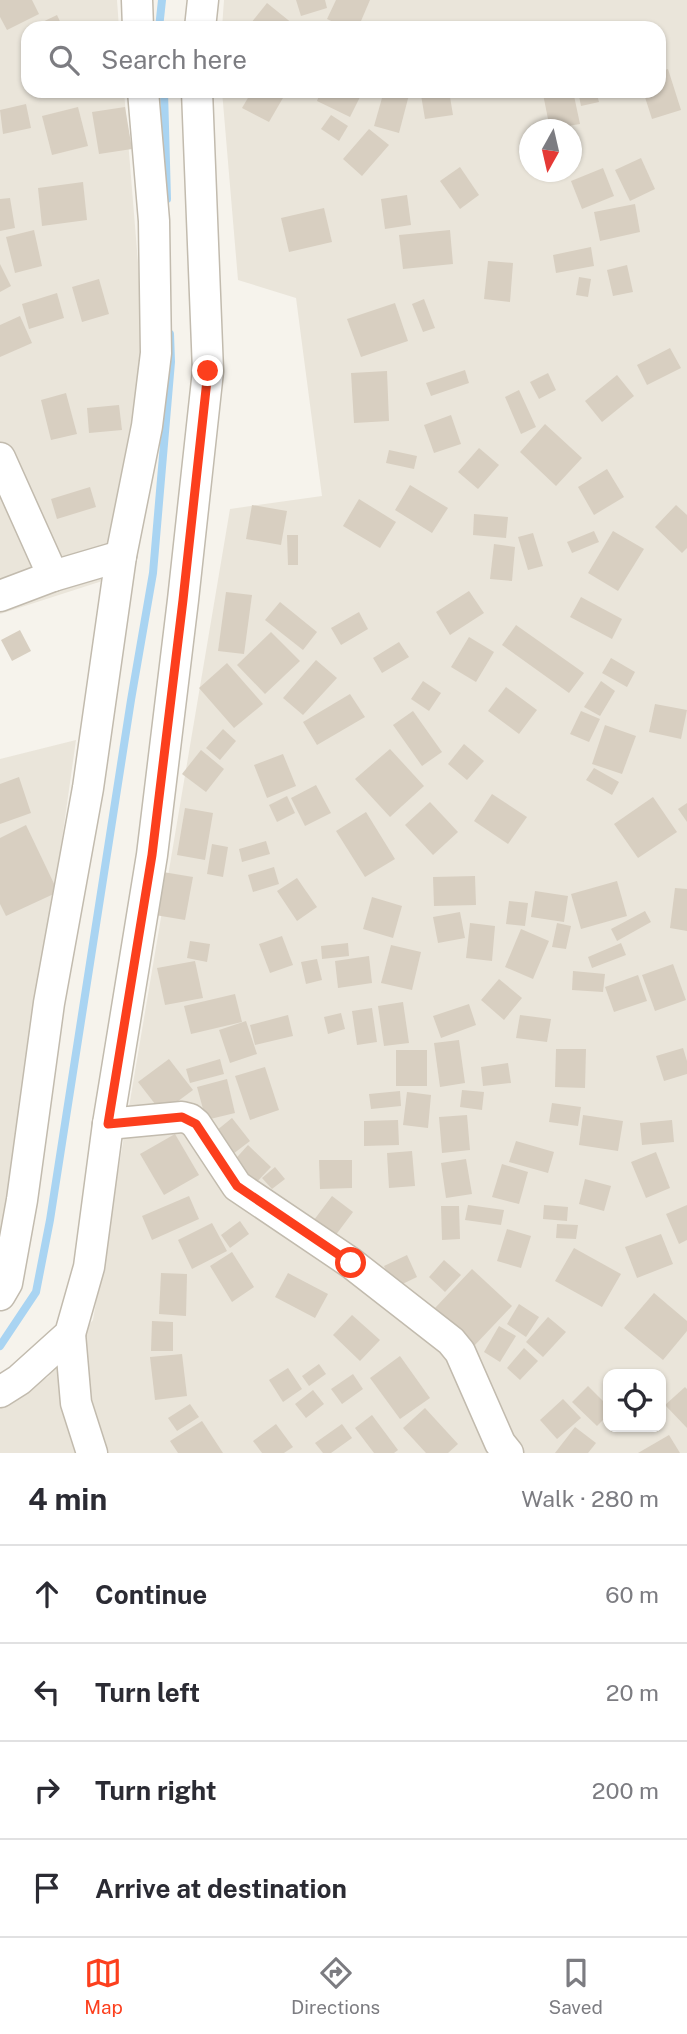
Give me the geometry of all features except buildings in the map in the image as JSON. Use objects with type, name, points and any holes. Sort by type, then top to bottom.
[{"type":"street","points":[[137,0],[138,21]]},
{"type":"street","points":[[200,21],[202,0]]},
{"type":"street","points":[[0,1295],[7,1283],[22,1200],[49,1003],[88,788],[121,556],[146,426],[156,353],[154,221],[144,98]]},
{"type":"street","points":[[92,1453],[76,1403],[70,1334],[89,1267],[108,1124],[152,855],[208,371],[197,98]]},
{"type":"street","points":[[0,458],[53,576]]},
{"type":"street","points":[[0,596],[53,576],[121,556]]},
{"type":"street","points":[[108,1124],[182,1117],[196,1124],[237,1186],[351,1263],[451,1341],[460,1352],[500,1443],[508,1453]]},
{"type":"street","points":[[0,1392],[19,1380],[70,1334]]},
{"type":"shaded area","points":[[0,0],[117,0],[118,21],[21,21],[21,98],[125,98],[151,422],[127,573],[0,614]]},
{"type":"shaded area","points":[[224,0],[687,0],[687,1453],[0,1453],[0,1402],[48,1377],[93,1320],[230,509],[322,496],[296,298],[238,280],[223,98],[666,98],[666,21],[222,21]]},
{"type":"shaded area","points":[[76,740],[0,1279],[0,759]]},
{"type":"waterway","points":[[160,21],[162,0]]},
{"type":"waterway","points":[[164,98],[167,199]]},
{"type":"waterway","points":[[0,1346],[36,1292],[50,1220],[153,573],[171,362],[170,334]]},
{"type":"route","points":[[208,371],[152,855],[108,1124],[182,1117],[190,1119],[237,1186],[351,1263]]}]
